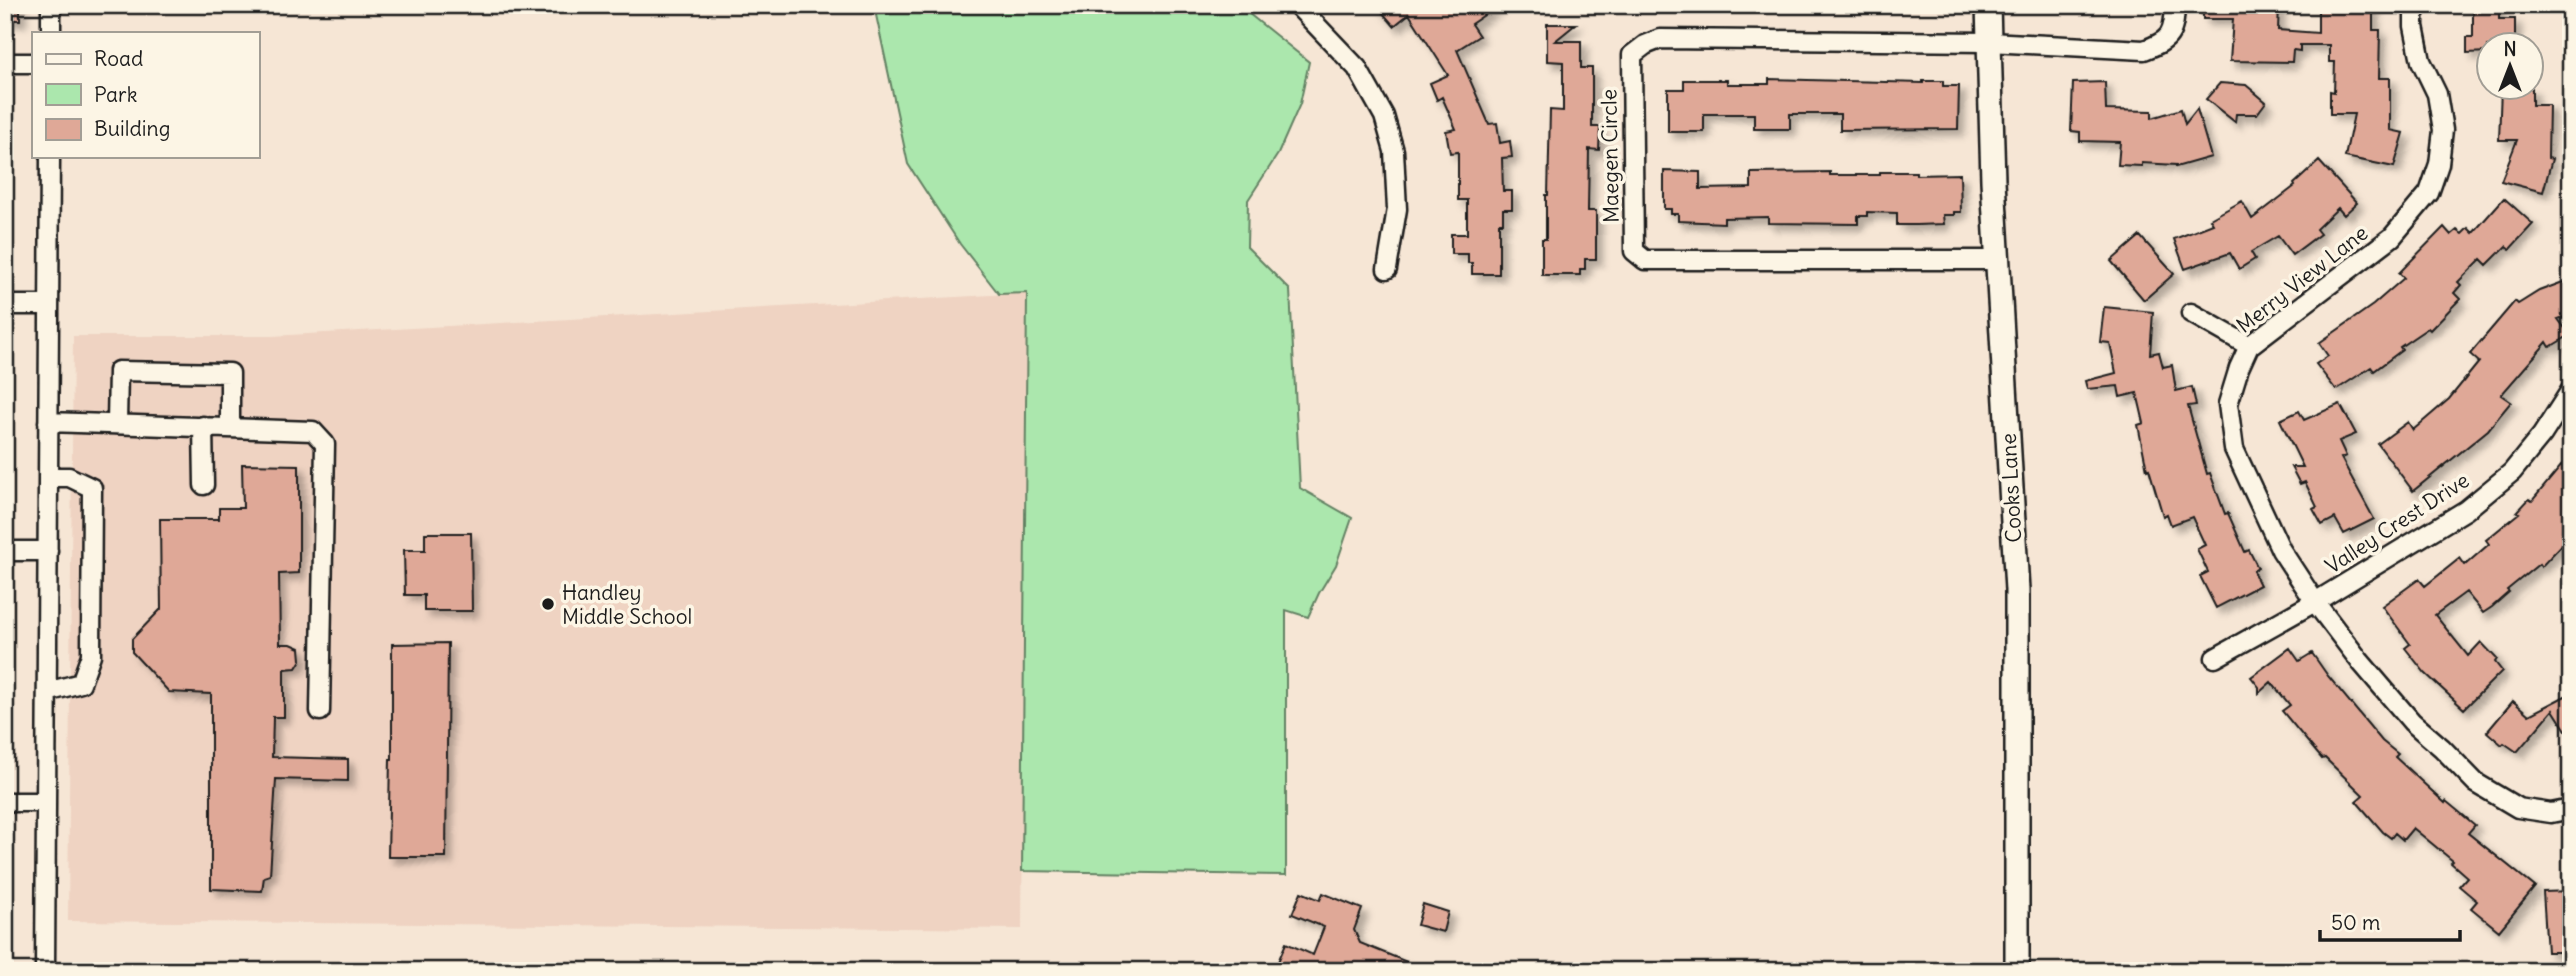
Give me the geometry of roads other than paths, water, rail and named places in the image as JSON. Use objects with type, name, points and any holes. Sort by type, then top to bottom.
[{"type":"main road","name":"Cooks Lane","points":[[1988,5],[1998,260],[2017,590],[2017,971]]},
{"type":"street","points":[[51,5],[51,32]]},
{"type":"street","points":[[1297,5],[1357,68],[1384,116],[1394,151],[1397,209],[1387,269]]},
{"type":"street","points":[[1989,42],[2144,50],[2164,43],[2174,28],[2175,5]]},
{"type":"street","name":"Merry View Lane","points":[[2414,5],[2414,26],[2421,61],[2437,94],[2443,130],[2439,164],[2429,193],[2392,237],[2249,346],[2238,368],[2228,404],[2234,449],[2281,550],[2315,602],[2359,660],[2412,722],[2476,783],[2518,808],[2552,813],[2571,809]]},
{"type":"street","name":"Maegen Circle","points":[[1989,42],[1660,39],[1645,45],[1632,55],[1634,251],[1645,260],[1998,260]]},
{"type":"street","points":[[5,63],[32,63]]},
{"type":"street","points":[[45,971],[50,158]]},
{"type":"street","points":[[5,305],[49,305]]},
{"type":"street","points":[[2191,313],[2249,346]]},
{"type":"street","points":[[117,423],[118,371],[230,373],[230,426]]},
{"type":"street","name":"Valley Crest Drive","points":[[2215,658],[2315,602],[2466,510],[2512,472],[2542,435],[2571,390]]},
{"type":"street","points":[[48,422],[230,426],[313,431],[325,444],[320,711]]},
{"type":"street","points":[[203,426],[204,485]]},
{"type":"street","points":[[47,692],[81,683],[91,655],[92,627],[92,488],[69,477],[48,477]]},
{"type":"street","points":[[5,551],[48,551]]},
{"type":"street","points":[[5,802],[46,802]]},
{"type":"place","name":"Handley Middle School","points":[[548,604]]}]
